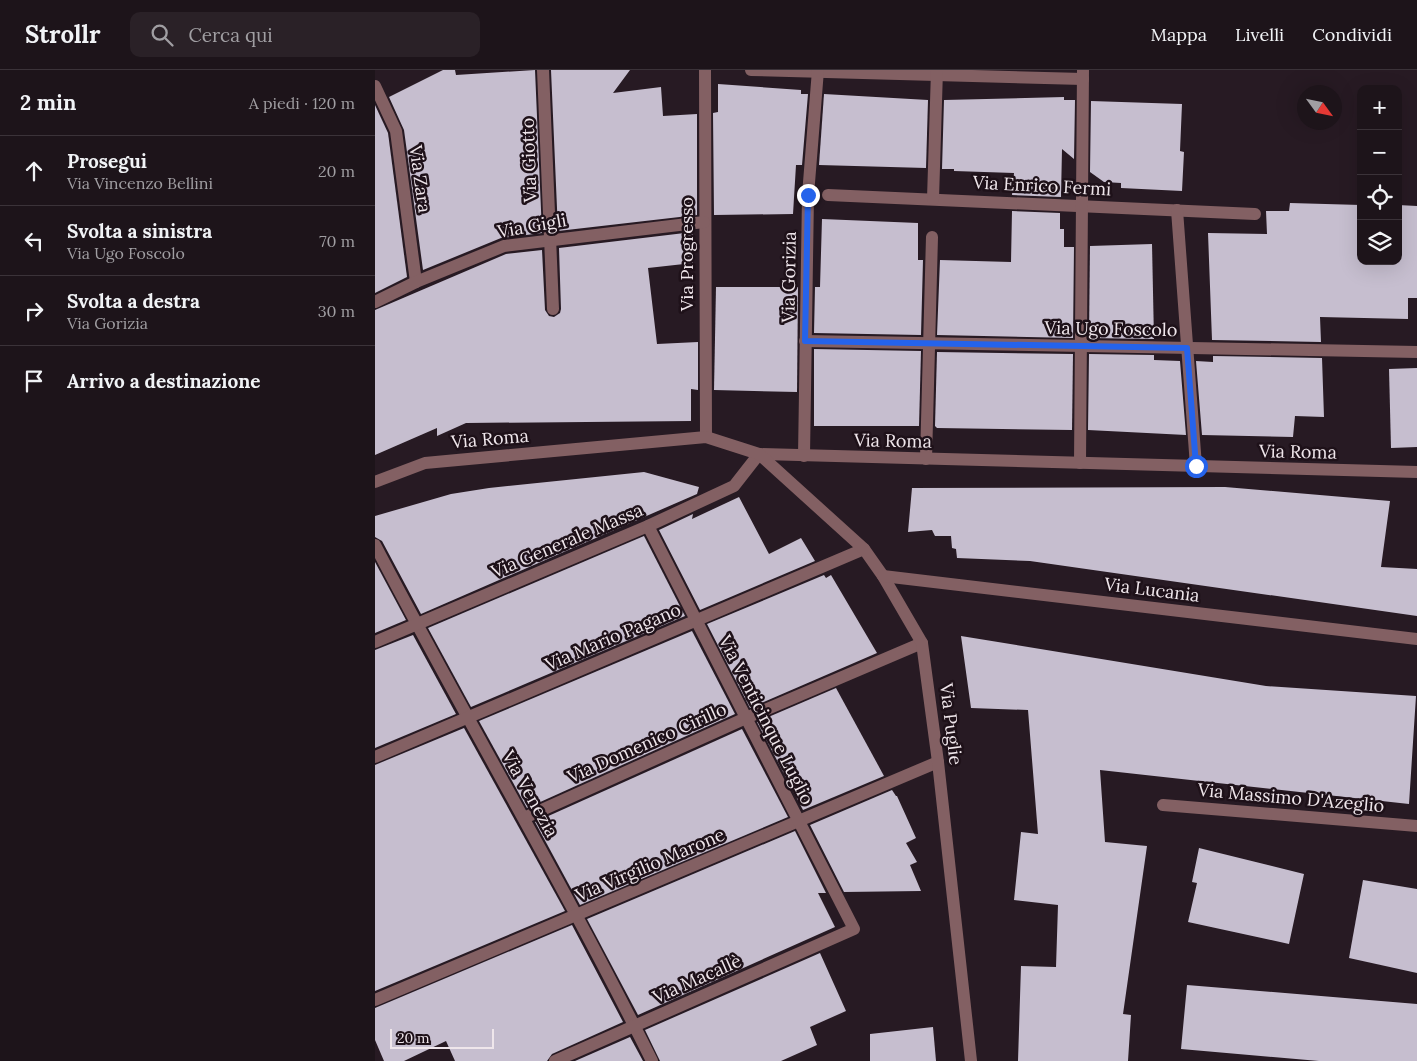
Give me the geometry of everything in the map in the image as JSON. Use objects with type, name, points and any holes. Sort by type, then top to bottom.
[{"type":"street","name":"Via Giotto","points":[[543,70],[553,309]]},
{"type":"street","name":"Via Progresso","points":[[705,70],[706,437]]},
{"type":"street","points":[[751,70],[1083,74],[1080,463]]},
{"type":"street","name":"Via Gorizia","points":[[804,456],[808,195],[818,71]]},
{"type":"street","points":[[933,199],[937,72]]},
{"type":"street","name":"Via Zara","points":[[376,89],[396,131],[416,282]]},
{"type":"street","name":"Via Enrico Fermi","points":[[828,195],[1255,214]]},
{"type":"street","points":[[1177,210],[1196,466]]},
{"type":"street","name":"Via Gigli","points":[[375,302],[416,282],[504,246],[704,222]]},
{"type":"street","points":[[926,459],[932,238]]},
{"type":"street","name":"Via Ugo Foscolo","points":[[805,341],[1417,352]]},
{"type":"street","name":"Via Roma","points":[[375,482],[425,463],[706,437],[759,454],[1417,472]]},
{"type":"street","name":"Via Generale Massa","points":[[375,642],[647,526],[734,486],[759,454]]},
{"type":"street","name":"Via Puglie","points":[[759,454],[864,549],[883,576],[923,643],[971,1061]]},
{"type":"street","name":"Via Venticinque Luglio","points":[[647,526],[854,929]]},
{"type":"street","name":"Via Venezia","points":[[375,545],[467,718],[577,915],[652,1061]]},
{"type":"street","name":"Via Mario Pagano","points":[[375,757],[864,549]]},
{"type":"street","name":"Via Lucania","points":[[883,576],[1417,639]]},
{"type":"street","name":"Via Domenico Cirillo","points":[[524,818],[746,718],[923,643]]},
{"type":"street","name":"Via Virgilio Marone","points":[[375,1000],[938,762]]},
{"type":"street","name":"Via Massimo D'Azeglio","points":[[1163,805],[1417,826]]},
{"type":"street","name":"Via Macallè","points":[[555,1061],[854,929]]},
{"type":"building","points":[[443,70],[455,70],[456,75],[535,70],[542,233],[501,238],[423,270],[404,130],[389,97]]},
{"type":"building","points":[[551,70],[630,70],[613,93],[661,87],[663,116],[697,114],[697,215],[558,231]]},
{"type":"building","points":[[718,84],[801,90],[801,94],[808,94],[802,165],[796,165],[793,214],[714,215],[713,113],[718,112]]},
{"type":"building","points":[[824,94],[928,100],[926,168],[819,165]]},
{"type":"building","points":[[1064,97],[1064,100],[1075,100],[1074,159],[1062,149],[1061,197],[1012,195],[1014,173],[942,169],[944,100]]},
{"type":"building","points":[[1091,101],[1182,104],[1180,151],[1184,152],[1182,191],[1121,188],[1121,183],[1104,182],[1090,172]]},
{"type":"building","points":[[375,105],[388,133],[407,277],[375,293]]},
{"type":"building","points":[[1290,203],[1357,205],[1357,265],[1402,265],[1402,205],[1417,206],[1417,298],[1408,298],[1408,319],[1320,317],[1321,342],[1212,340],[1208,233],[1267,234],[1266,211],[1289,211]]},
{"type":"building","points":[[1012,211],[1060,213],[1060,229],[1064,229],[1064,247],[1074,247],[1073,338],[937,335],[940,260],[1011,262]]},
{"type":"building","points":[[822,219],[918,223],[918,260],[923,260],[921,335],[814,333],[815,287],[820,287]]},
{"type":"building","points":[[693,232],[693,263],[648,268],[657,344],[698,342],[698,390],[691,389],[691,421],[466,423],[437,436],[437,428],[375,455],[375,310],[506,254],[542,250],[545,310],[549,316],[554,317],[560,313],[561,309],[559,248]]},
{"type":"building","points":[[1152,244],[1154,339],[1089,338],[1090,246]]},
{"type":"building","points":[[716,287],[798,287],[797,392],[714,390]]},
{"type":"building","points":[[814,349],[921,351],[919,426],[814,426]]},
{"type":"building","points":[[937,352],[1073,354],[1072,430],[937,428],[935,426]]},
{"type":"building","points":[[1089,354],[1154,355],[1154,360],[1180,361],[1186,435],[1088,430]]},
{"type":"building","points":[[1213,356],[1322,358],[1324,417],[1295,416],[1293,437],[1202,435],[1196,361],[1213,362]]},
{"type":"building","points":[[1417,368],[1417,447],[1391,448],[1389,369]]},
{"type":"building","points":[[644,472],[699,487],[697,494],[421,614],[382,541],[375,537],[375,516],[451,494],[489,488]]},
{"type":"building","points":[[1225,487],[1390,501],[1381,567],[1417,569],[1417,616],[1030,561],[957,558],[956,549],[952,548],[951,536],[935,536],[932,530],[908,532],[912,488]]},
{"type":"building","points":[[739,497],[769,554],[801,538],[815,561],[700,610],[659,530],[693,514],[692,519]]},
{"type":"building","points":[[644,536],[685,616],[471,707],[428,628]]},
{"type":"building","points":[[375,562],[406,620],[375,633]]},
{"type":"building","points":[[824,575],[826,578],[831,575],[877,653],[750,708],[707,624]]},
{"type":"building","points":[[692,631],[735,714],[527,808],[479,721]]},
{"type":"building","points":[[413,635],[456,714],[375,748],[375,650]]},
{"type":"building","points":[[961,636],[1266,686],[1416,696],[1409,804],[1100,770],[1105,842],[1147,846],[1123,1014],[1131,1015],[1128,1061],[1018,1061],[1021,966],[1056,967],[1058,905],[1014,900],[1021,832],[1038,834],[1028,710],[971,708]]},
{"type":"building","points":[[836,688],[884,776],[803,810],[757,722]]},
{"type":"building","points":[[464,728],[565,911],[375,991],[375,765]]},
{"type":"building","points":[[742,729],[788,817],[580,905],[535,822]]},
{"type":"building","points":[[892,790],[897,796],[916,838],[906,843],[917,862],[910,865],[921,891],[844,892],[810,825]]},
{"type":"building","points":[[795,831],[826,893],[818,893],[835,927],[638,1015],[587,919]]},
{"type":"building","points":[[1199,848],[1304,874],[1289,944],[1188,922],[1197,883],[1192,882]]},
{"type":"building","points":[[1363,880],[1417,889],[1417,973],[1349,958]]},
{"type":"building","points":[[572,925],[623,1022],[552,1054],[547,1061],[455,1061],[446,1041],[404,1061],[384,1061],[375,1040],[375,1008]]},
{"type":"building","points":[[820,953],[846,1011],[810,1027],[817,1045],[781,1061],[660,1061],[645,1030]]},
{"type":"building","points":[[1187,985],[1417,1004],[1417,1061],[1319,1061],[1181,1049]]},
{"type":"building","points":[[933,1027],[936,1061],[870,1061],[870,1034]]},
{"type":"building","points":[[630,1037],[643,1061],[575,1061]]},
{"type":"route","points":[[808,195],[805,341],[1187,348],[1196,466]]}]
